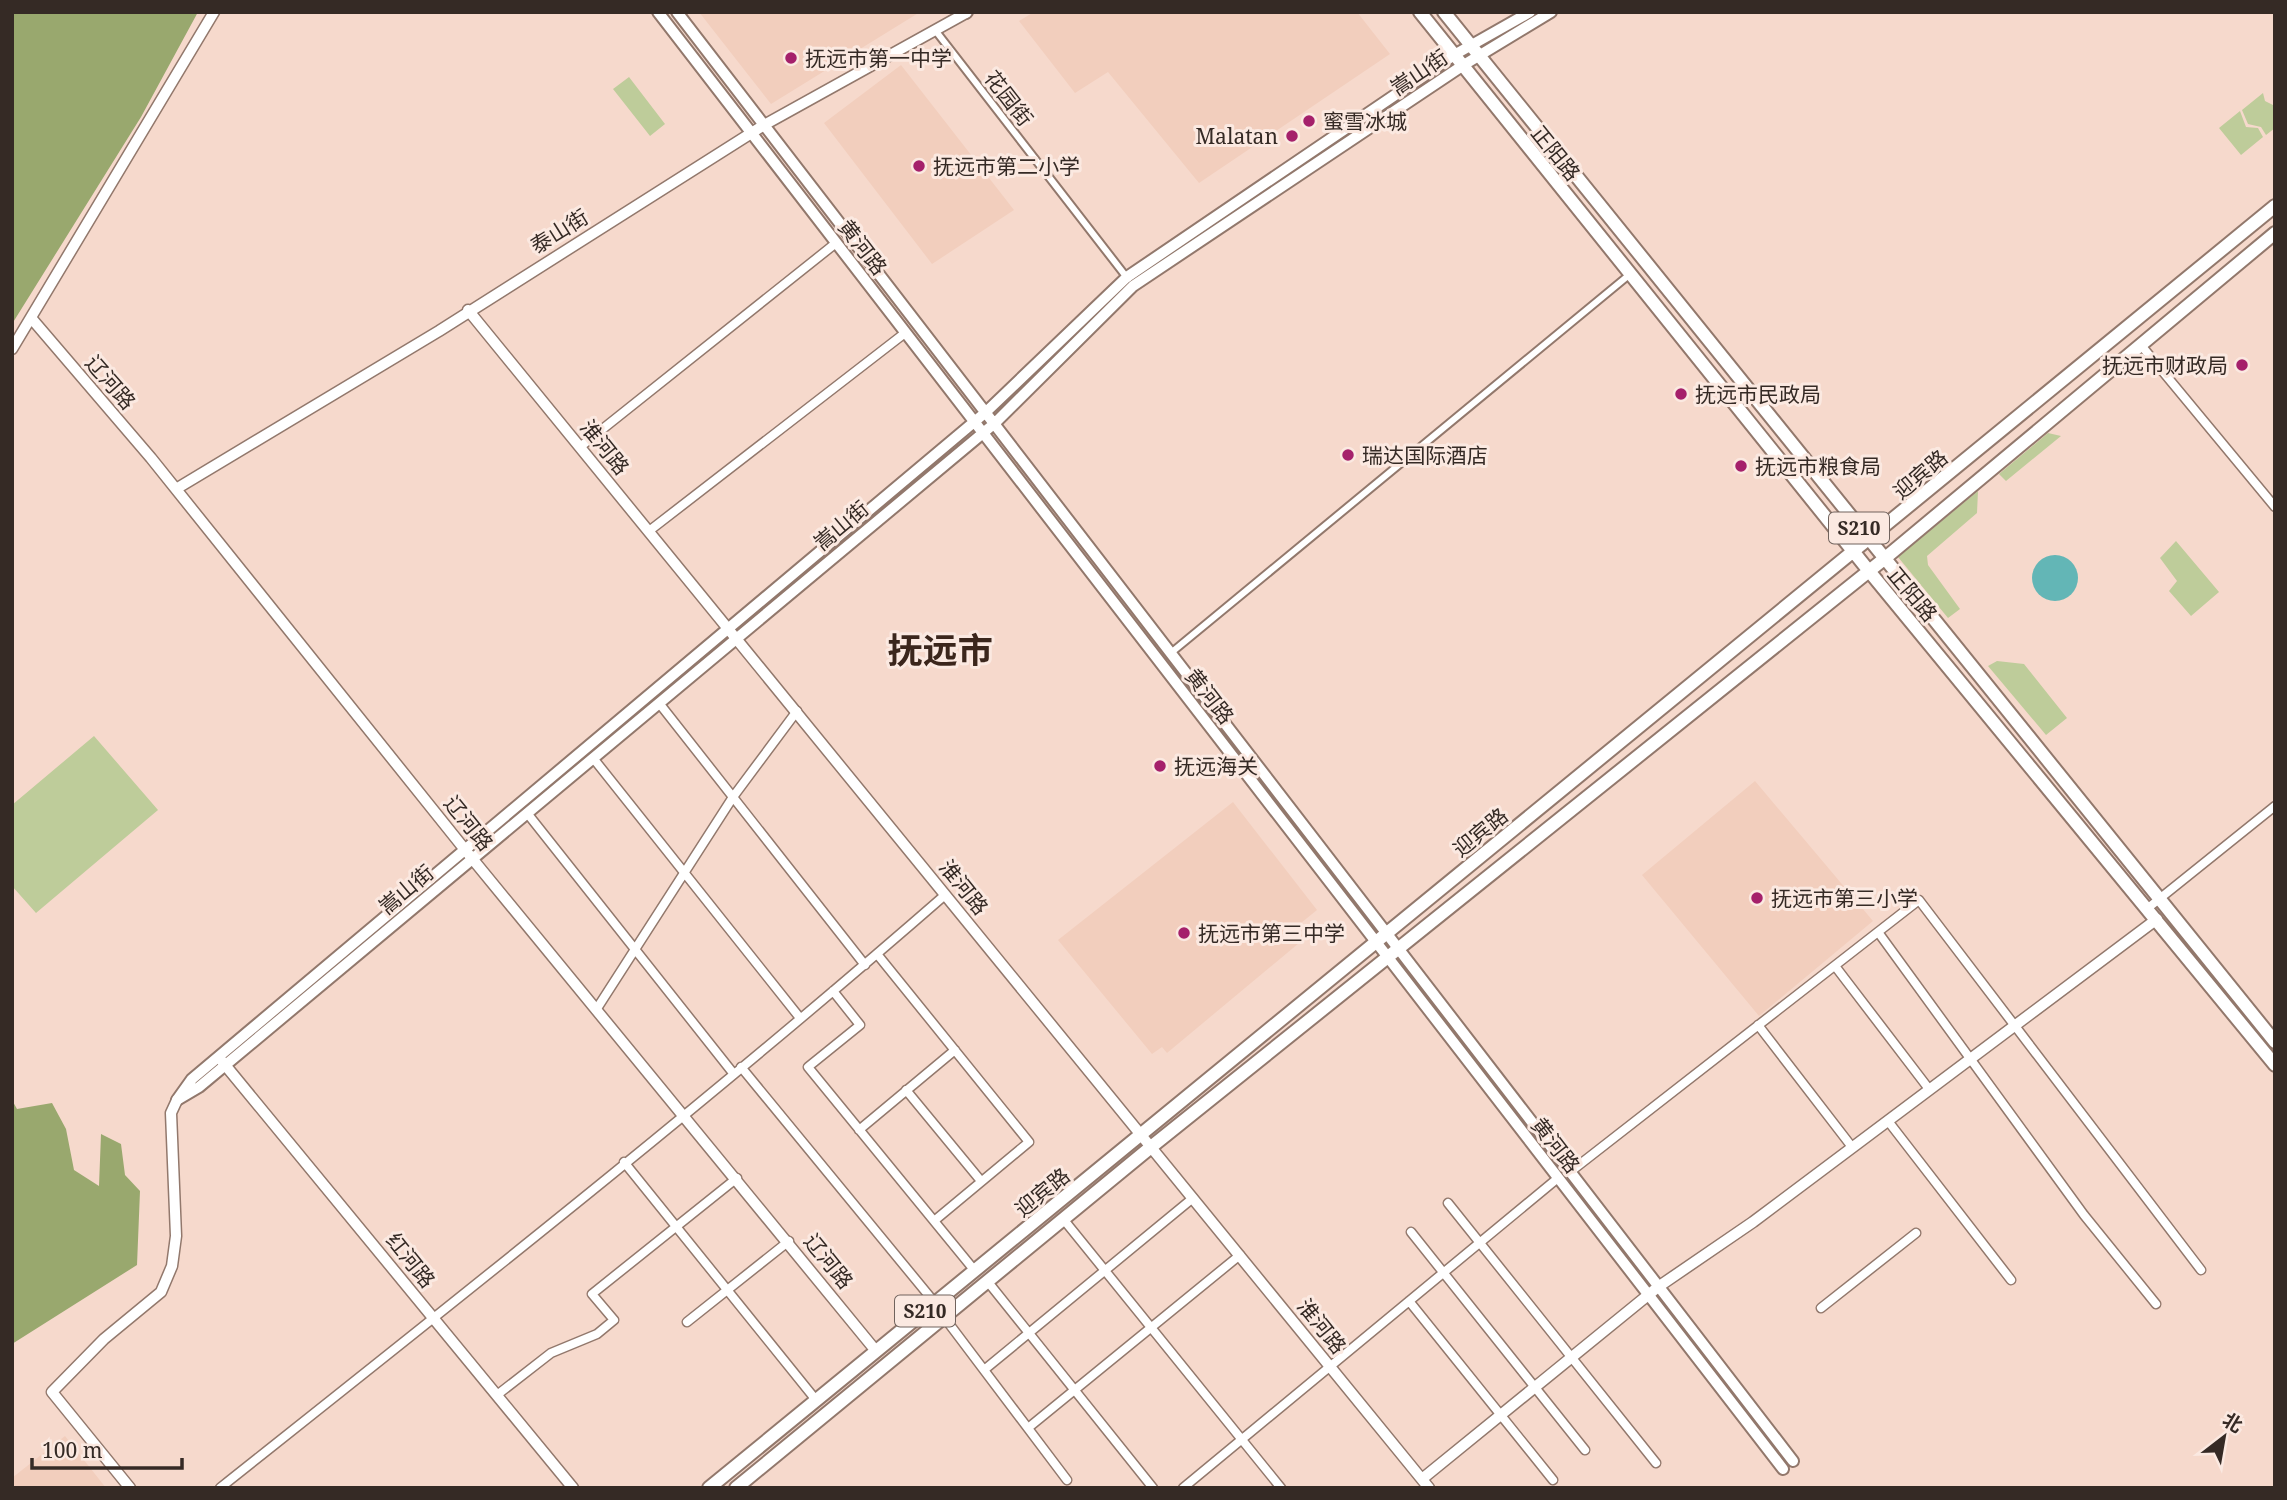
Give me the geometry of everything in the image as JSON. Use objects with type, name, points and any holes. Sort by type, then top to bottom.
[{"type":"main road","name":"黄河路","points":[[658,12],[1376,942],[1393,953],[1570,1172],[1793,1461]]},
{"type":"main road","name":"黄河路","points":[[677,12],[1386,933],[1393,953],[1558,1178],[1783,1469]]},
{"type":"main road","name":"正阳路","points":[[1420,12],[1854,553],[2275,1065]]},
{"type":"main road","name":"正阳路","points":[[1444,12],[2275,1042]]},
{"type":"main road","name":"嵩山街","points":[[469,855],[527,813],[659,703],[1130,281],[1458,60],[1471,45],[1530,12]]},
{"type":"main road","name":"嵩山街","points":[[1458,60],[1479,56],[1551,12]]},
{"type":"main road","name":"迎宾路","points":[[709,1488],[2275,206]]},
{"type":"main road","name":"迎宾路","points":[[736,1488],[1151,1147],[1884,559],[2275,233]]},
{"type":"main road","name":"嵩山街","points":[[177,1100],[192,1079],[222,1061],[733,634],[995,423],[1130,281]]},
{"type":"street","points":[[12,349],[214,12]]},
{"type":"street","name":"泰山街","points":[[176,489],[764,125],[967,12]]},
{"type":"street","name":"花园街","points":[[935,30],[1130,281]]},
{"type":"street","points":[[580,447],[836,243]]},
{"type":"street","points":[[1172,652],[1629,275]]},
{"type":"street","name":"淮河路","points":[[468,310],[1426,1483]]},
{"type":"street","name":"辽河路","points":[[32,319],[176,489],[469,855],[789,1241],[876,1351]]},
{"type":"street","points":[[649,531],[905,333]]},
{"type":"street","points":[[2140,344],[2275,507]]},
{"type":"street","points":[[659,703],[864,965]]},
{"type":"street","points":[[596,1010],[733,797],[797,711]]},
{"type":"street","points":[[593,758],[800,1018]]},
{"type":"street","points":[[1426,1483],[1501,1415],[1658,1287],[1888,1121],[2014,1026],[2152,913],[2160,899],[2275,806]]},
{"type":"street","points":[[527,813],[635,948],[935,1303]]},
{"type":"street","points":[[220,1488],[833,992],[945,895]]},
{"type":"street","points":[[1570,1172],[1919,900],[2201,1270]]},
{"type":"street","points":[[1878,932],[2084,1215],[2156,1304]]},
{"type":"street","points":[[877,954],[1029,1142],[934,1221]]},
{"type":"street","points":[[1835,965],[1929,1089]]},
{"type":"street","points":[[833,992],[860,1025],[808,1067],[975,1271]]},
{"type":"street","points":[[1758,1026],[1852,1147]]},
{"type":"street","points":[[859,1130],[955,1050]]},
{"type":"street","name":"红河路","points":[[222,1061],[573,1488]]},
{"type":"street","points":[[906,1090],[981,1181]]},
{"type":"street","name":"嵩山街","points":[[130,1488],[51,1392],[104,1339],[161,1292],[172,1266],[176,1236],[172,1113],[177,1100]]},
{"type":"street","points":[[1888,1121],[2011,1280]]},
{"type":"street","points":[[624,1162],[816,1400]]},
{"type":"street","points":[[497,1395],[551,1353],[597,1334],[614,1320],[593,1294],[737,1178]]},
{"type":"street","points":[[1183,1488],[1558,1178]]},
{"type":"street","points":[[984,1370],[1193,1198]]},
{"type":"street","points":[[1448,1203],[1656,1463]]},
{"type":"street","points":[[1063,1220],[1281,1488]]},
{"type":"street","points":[[1411,1232],[1585,1450]]},
{"type":"street","points":[[1821,1308],[1916,1233]]},
{"type":"street","points":[[687,1322],[789,1241]]},
{"type":"street","points":[[1028,1428],[1240,1255]]},
{"type":"street","points":[[988,1282],[1153,1488]]},
{"type":"street","points":[[1409,1300],[1553,1480]]},
{"type":"street","points":[[944,1317],[1067,1480]]},
{"type":"shaded area","name":"抚远市第一中学","points":[[699,12],[920,12],[771,104]]},
{"type":"shaded area","points":[[1034,12],[1357,12],[1390,54],[1199,183],[1108,72],[1075,93],[1019,21]]},
{"type":"shaded area","name":"抚远市第二小学","points":[[901,65],[1014,210],[932,264],[824,123]]},
{"type":"shaded area","name":"抚远市第三小学","points":[[1755,781],[1873,921],[1759,1016],[1642,875]]},
{"type":"shaded area","name":"抚远市第三中学","points":[[1233,802],[1317,910],[1296,927],[1305,938],[1167,1053],[1162,1047],[1152,1054],[1058,940]]},
{"type":"shaded area","points":[[65,1436],[106,1488],[12,1488],[12,1478]]},
{"type":"green space","points":[[12,12],[198,12],[141,117],[12,324]]},
{"type":"green space","points":[[629,77],[665,124],[650,136],[613,89]]},
{"type":"green space","points":[[2263,93],[2265,101],[2275,106],[2275,128],[2266,135],[2261,127],[2248,124],[2242,110]]},
{"type":"green space","points":[[2240,111],[2246,127],[2258,128],[2263,137],[2241,155],[2219,128]]},
{"type":"green space","points":[[2048,433],[2061,436],[2006,481],[1999,474]]},
{"type":"green space","points":[[1978,491],[1977,513],[1927,556],[1928,565],[1960,609],[1948,618],[1898,557]]},
{"type":"green space","points":[[2176,541],[2219,592],[2191,616],[2169,591],[2177,581],[2160,558]]},
{"type":"green space","points":[[1997,661],[2024,664],[2067,718],[2046,735],[1988,666]]},
{"type":"green space","points":[[94,736],[158,810],[36,913],[12,886],[12,805]]},
{"type":"green space","points":[[12,1100],[17,1109],[52,1103],[66,1129],[74,1170],[99,1186],[101,1134],[121,1144],[125,1175],[140,1191],[137,1265],[12,1344]]},
{"type":"water","points":[[2055,555],[2071,562],[2078,578],[2071,594],[2055,601],[2039,594],[2032,578],[2039,562]]},
{"type":"place","name":"抚远市第一中学","points":[[791,58]]},
{"type":"place","name":"蜜雪冰城","points":[[1309,121]]},
{"type":"place","name":"Malatan","points":[[1292,136]]},
{"type":"place","name":"抚远市第二小学","points":[[919,166]]},
{"type":"place","name":"抚远市财政局","points":[[2242,365]]},
{"type":"place","name":"抚远市民政局","points":[[1681,394]]},
{"type":"place","name":"瑞达国际酒店","points":[[1348,455]]},
{"type":"place","name":"抚远市粮食局","points":[[1741,466]]},
{"type":"place","name":"抚远海关","points":[[1160,766]]},
{"type":"place","name":"抚远市第三小学","points":[[1757,898]]},
{"type":"place","name":"抚远市第三中学","points":[[1184,933]]},
{"type":"district","name":"抚远市","points":[[940,649]]}]
